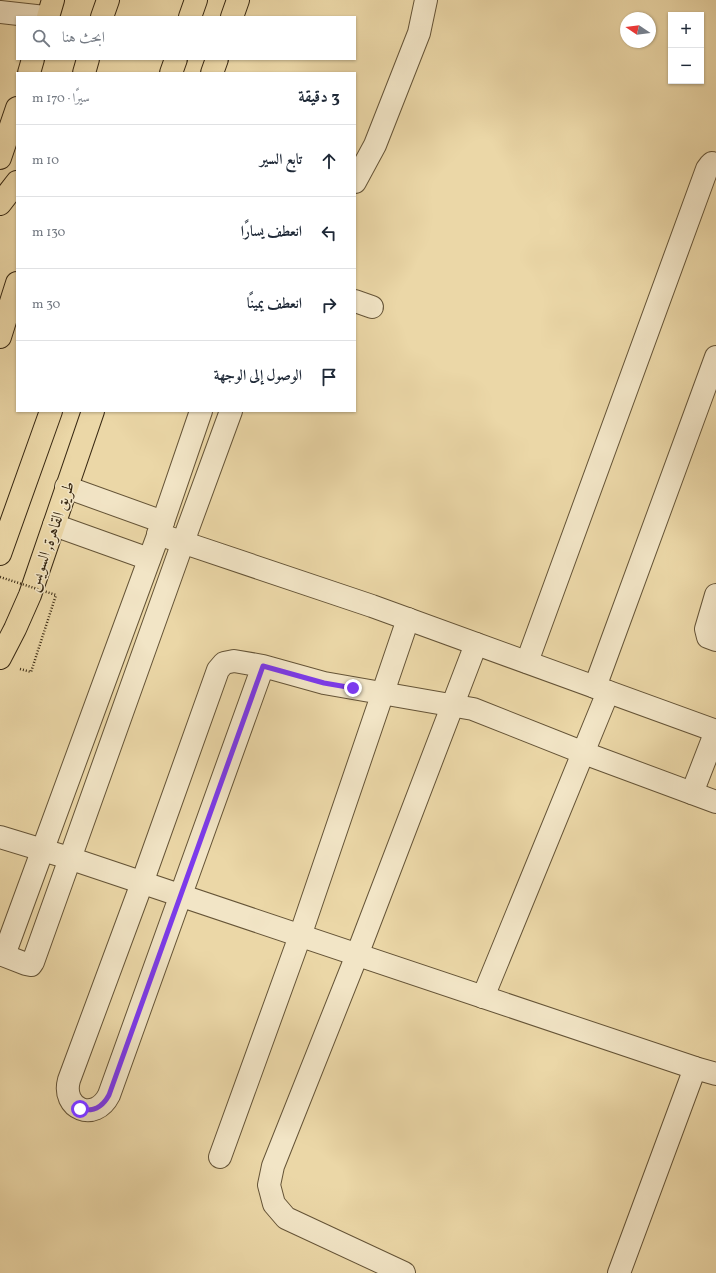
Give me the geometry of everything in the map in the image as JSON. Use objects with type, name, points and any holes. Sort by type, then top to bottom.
[{"type":"main road","points":[[46,16],[53,0]]},
{"type":"main road","points":[[102,16],[108,0]]},
{"type":"main road","points":[[190,16],[196,0]]},
{"type":"main road","points":[[232,16],[238,0]]},
{"type":"main road","points":[[29,72],[33,60]]},
{"type":"main road","points":[[84,72],[88,60]]},
{"type":"main road","points":[[171,72],[176,60]]},
{"type":"main road","points":[[212,72],[217,60]]},
{"type":"main road","points":[[0,158],[16,111]]},
{"type":"main road","points":[[0,204],[16,183]]},
{"type":"main road","points":[[0,337],[16,286]]},
{"type":"main road","points":[[0,554],[51,412]]},
{"type":"main road","name":"طريق القاهرة, السويس","points":[[0,658],[30,595],[93,412]]},
{"type":"lane","points":[[356,180],[375,145],[416,40],[426,0]]},
{"type":"lane","points":[[0,12],[37,16]]},
{"type":"lane","points":[[527,662],[707,169],[712,163],[716,164]]},
{"type":"lane","points":[[483,997],[584,753],[602,690],[716,357]]},
{"type":"lane","points":[[201,412],[149,560],[2,954],[26,964],[31,965],[33,962],[69,858],[231,412]]},
{"type":"lane","points":[[66,487],[160,528],[183,542],[408,619],[716,731],[692,793]]},
{"type":"lane","points":[[54,525],[149,560]]},
{"type":"lane","points":[[716,595],[706,629],[708,637],[716,640]]},
{"type":"lane","points":[[220,1157],[300,936],[408,619]]},
{"type":"lane","points":[[404,1273],[286,1218],[274,1204],[269,1185],[273,1166],[357,955],[476,644]]},
{"type":"lane","points":[[263,666],[109,1095],[105,1102],[94,1110],[86,1111],[80,1109],[70,1100],[67,1093],[67,1086],[142,883],[218,670],[224,663],[234,661],[263,666],[324,683],[453,704],[473,709],[584,753],[716,802]]},
{"type":"lane","points":[[0,837],[69,858],[716,1074]]},
{"type":"lane","points":[[619,1273],[695,1068]]},
{"type":"path","points":[[0,577],[56,595],[32,672]]},
{"type":"route","points":[[80,1109],[86,1111],[94,1110],[100,1107],[109,1095],[263,666],[324,683],[353,688]]}]
